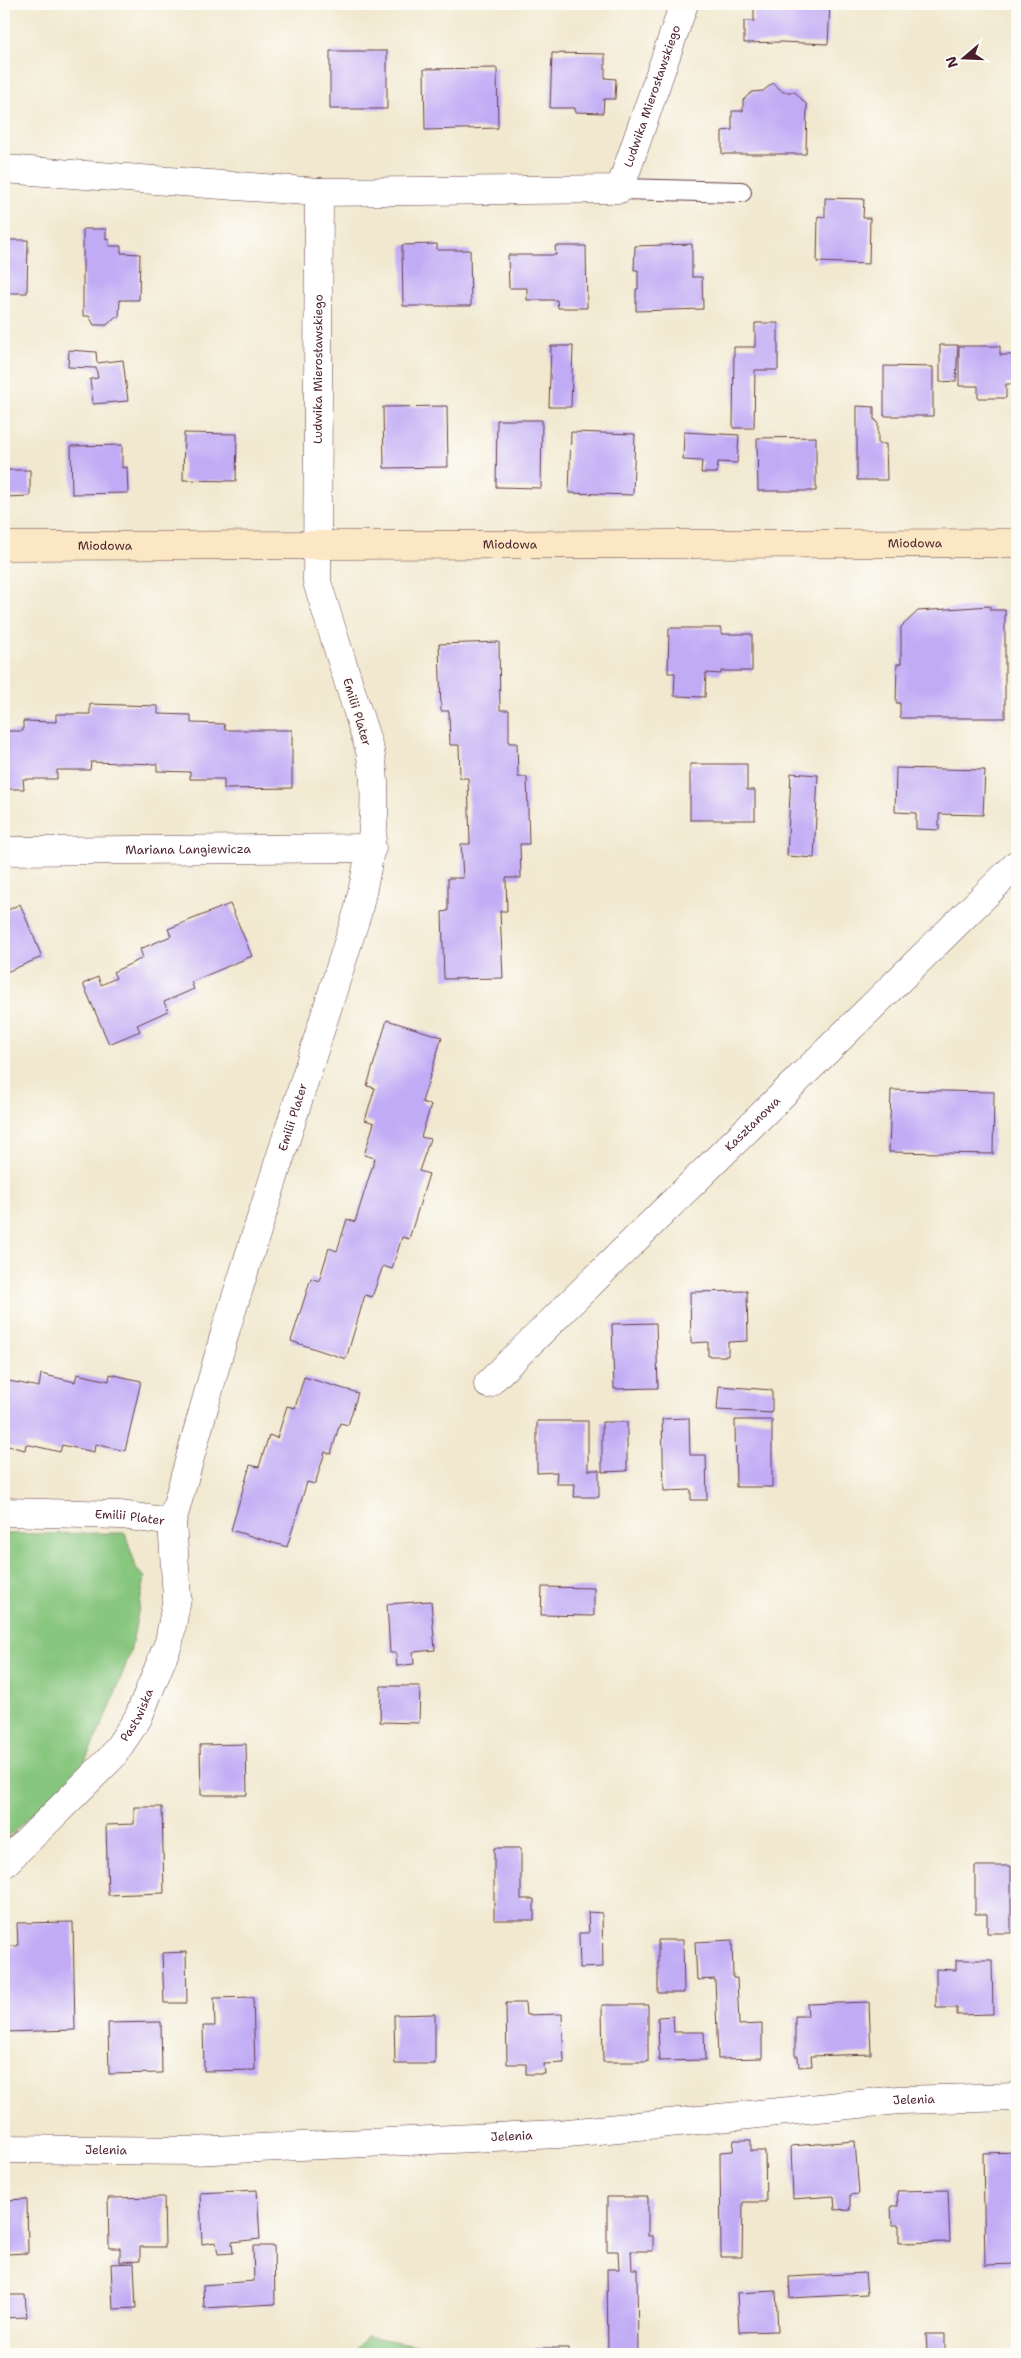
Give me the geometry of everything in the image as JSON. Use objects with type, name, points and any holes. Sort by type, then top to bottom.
[{"type":"street","name":"Ludwika Mierosławskiego","points":[[620,190],[684,4]]},
{"type":"street","points":[[4,169],[319,192],[620,190]]},
{"type":"street","name":"Ludwika Mierosławskiego","points":[[319,192],[319,546]]},
{"type":"street","name":"Miodowa","points":[[4,546],[1017,543]]},
{"type":"street","name":"Emilii Plater","points":[[4,1512],[120,1515],[172,1522],[226,1329],[358,911],[372,848],[375,776],[370,751],[317,582],[319,546]]},
{"type":"street","name":"Mariana Langiewicza","points":[[4,851],[372,848]]},
{"type":"street","name":"Kasztanowa","points":[[488,1384],[1017,864]]},
{"type":"street","name":"Pastwiska","points":[[4,1864],[112,1756],[138,1718],[169,1642],[178,1598],[172,1522]]},
{"type":"street","name":"Jelenia","points":[[4,2149],[192,2151],[558,2134],[899,2100],[1017,2097]]},
{"type":"lane","points":[[620,190],[741,192]]},
{"type":"green space","points":[[125,1533],[137,1570],[145,1577],[130,1653],[109,1710],[83,1765],[4,1841],[4,1534]]},
{"type":"green space","points":[[367,2336],[462,2354],[353,2354]]},
{"type":"building","points":[[754,4],[830,4],[828,44],[744,43],[744,21],[754,21]]},
{"type":"building","points":[[330,51],[387,51],[387,109],[330,109]]},
{"type":"building","points":[[552,53],[605,54],[605,78],[616,79],[615,99],[604,99],[603,113],[575,112],[575,108],[550,108]]},
{"type":"building","points":[[497,68],[498,128],[425,130],[424,69]]},
{"type":"building","points":[[773,83],[783,92],[795,92],[807,105],[806,154],[722,154],[722,131],[732,130],[732,111],[743,111],[743,100],[752,92],[763,91]]},
{"type":"building","points":[[825,198],[864,199],[863,218],[870,218],[869,264],[817,262],[818,216],[825,217]]},
{"type":"building","points":[[83,229],[106,229],[106,240],[109,239],[109,246],[121,246],[121,253],[140,254],[139,300],[120,300],[119,317],[115,317],[107,325],[94,325],[89,316],[83,316]]},
{"type":"building","points":[[4,240],[28,240],[27,293],[4,293]]},
{"type":"building","points":[[437,244],[437,250],[470,250],[471,306],[403,306],[402,245]]},
{"type":"building","points":[[692,244],[692,277],[702,277],[703,309],[636,311],[638,270],[634,270],[635,246]]},
{"type":"building","points":[[555,246],[586,246],[587,308],[558,308],[557,300],[527,300],[527,288],[509,288],[508,255],[556,255]]},
{"type":"building","points":[[755,323],[778,323],[778,370],[755,370],[754,428],[733,428],[734,347],[755,347]]},
{"type":"building","points":[[940,345],[958,345],[956,381],[940,382]]},
{"type":"building","points":[[551,346],[573,346],[571,407],[549,407]]},
{"type":"building","points":[[959,346],[1000,346],[1000,355],[1014,355],[1014,384],[1006,384],[1006,398],[978,398],[978,386],[959,386]]},
{"type":"building","points":[[69,350],[96,352],[97,363],[123,360],[128,401],[93,404],[90,379],[98,378],[96,368],[68,367]]},
{"type":"building","points":[[884,366],[933,367],[933,416],[884,416]]},
{"type":"building","points":[[447,406],[448,467],[384,468],[383,407]]},
{"type":"building","points":[[857,406],[874,407],[874,420],[878,424],[878,444],[886,444],[887,480],[857,480]]},
{"type":"building","points":[[497,420],[542,420],[541,488],[496,487]]},
{"type":"building","points":[[571,432],[635,434],[633,495],[569,493]]},
{"type":"building","points":[[684,432],[739,435],[737,463],[718,462],[717,473],[701,473],[702,461],[683,460]]},
{"type":"building","points":[[184,433],[237,434],[236,481],[183,480]]},
{"type":"building","points":[[816,437],[816,491],[758,491],[757,438]]},
{"type":"building","points":[[122,445],[122,468],[127,467],[128,493],[72,494],[71,446]]},
{"type":"building","points":[[4,470],[30,470],[30,496],[4,497]]},
{"type":"building","points":[[990,606],[990,610],[1005,610],[1005,718],[900,718],[900,703],[896,703],[897,664],[901,664],[901,627],[918,611]]},
{"type":"building","points":[[669,628],[721,628],[721,634],[752,634],[752,671],[721,671],[721,674],[706,673],[705,697],[674,696],[675,673],[668,673]]},
{"type":"building","points":[[499,642],[500,710],[509,710],[509,743],[517,743],[518,777],[527,777],[529,844],[520,844],[521,878],[506,878],[507,911],[500,911],[503,978],[444,979],[442,912],[448,911],[448,878],[463,878],[461,844],[470,844],[468,778],[460,778],[459,745],[450,745],[449,711],[441,711],[439,644]]},
{"type":"building","points":[[90,704],[158,706],[158,714],[191,715],[191,723],[224,724],[225,730],[292,730],[292,788],[224,789],[224,779],[190,779],[190,772],[157,771],[157,764],[91,762],[90,770],[57,770],[57,779],[23,779],[24,789],[4,789],[4,731],[23,731],[23,721],[56,722],[56,714],[90,714]]},
{"type":"building","points":[[690,764],[747,764],[747,790],[755,790],[755,820],[690,820]]},
{"type":"building","points":[[896,768],[985,770],[983,815],[939,814],[939,830],[916,829],[916,813],[895,812]]},
{"type":"building","points":[[791,773],[818,775],[814,858],[787,856]]},
{"type":"building","points":[[20,904],[42,957],[4,973],[4,912]]},
{"type":"building","points":[[230,904],[252,956],[191,982],[194,989],[164,1002],[168,1011],[137,1025],[140,1031],[109,1044],[83,984],[98,977],[101,985],[116,978],[113,972],[143,958],[140,949],[171,936],[168,929]]},
{"type":"building","points":[[387,1020],[442,1037],[422,1102],[431,1105],[421,1137],[430,1139],[419,1171],[429,1174],[409,1239],[402,1237],[392,1269],[383,1266],[372,1297],[365,1295],[346,1359],[291,1341],[311,1278],[319,1281],[329,1248],[337,1251],[347,1219],[355,1222],[375,1158],[364,1155],[374,1123],[365,1120],[375,1088],[367,1086]]},
{"type":"building","points":[[891,1090],[994,1092],[993,1154],[889,1152]]},
{"type":"building","points":[[747,1291],[748,1341],[728,1342],[728,1356],[708,1356],[708,1342],[691,1343],[690,1292]]},
{"type":"building","points":[[656,1323],[658,1388],[614,1389],[612,1324]]},
{"type":"building","points":[[41,1374],[75,1382],[77,1374],[109,1381],[110,1374],[141,1381],[125,1451],[95,1444],[94,1452],[62,1445],[60,1452],[26,1444],[25,1450],[4,1445],[4,1380],[39,1387]]},
{"type":"building","points":[[304,1377],[358,1393],[348,1425],[340,1423],[331,1454],[325,1452],[315,1484],[307,1482],[287,1547],[231,1530],[250,1465],[259,1467],[269,1435],[277,1438],[287,1406],[295,1408]]},
{"type":"building","points":[[719,1386],[772,1390],[772,1413],[717,1410]]},
{"type":"building","points":[[689,1418],[690,1455],[706,1455],[707,1500],[691,1500],[691,1490],[664,1491],[662,1419]]},
{"type":"building","points":[[735,1420],[772,1420],[772,1487],[736,1487]]},
{"type":"building","points":[[537,1421],[588,1421],[588,1470],[599,1470],[599,1497],[574,1497],[575,1484],[556,1484],[557,1472],[537,1473]]},
{"type":"building","points":[[602,1422],[627,1422],[627,1471],[602,1472]]},
{"type":"building","points":[[542,1587],[594,1588],[594,1616],[541,1615]]},
{"type":"building","points":[[431,1601],[435,1650],[413,1652],[414,1664],[397,1666],[396,1653],[390,1653],[387,1604]]},
{"type":"building","points":[[381,1686],[420,1686],[419,1723],[380,1722]]},
{"type":"building","points":[[246,1744],[247,1795],[201,1795],[200,1745]]},
{"type":"building","points":[[134,1807],[162,1807],[164,1893],[108,1895],[106,1825],[134,1824]]},
{"type":"building","points":[[494,1848],[521,1848],[521,1899],[534,1899],[534,1920],[494,1920]]},
{"type":"building","points":[[975,1866],[1011,1866],[1011,1933],[987,1933],[987,1914],[975,1914]]},
{"type":"building","points":[[588,1912],[602,1913],[603,1967],[580,1968],[579,1933],[589,1933]]},
{"type":"building","points":[[73,1922],[75,2030],[4,2032],[4,1946],[18,1946],[17,1923]]},
{"type":"building","points":[[658,1940],[683,1940],[684,1993],[658,1993]]},
{"type":"building","points":[[732,1940],[733,1978],[737,1978],[739,2025],[762,2024],[762,2058],[718,2059],[715,1979],[697,1980],[695,1942]]},
{"type":"building","points":[[186,1952],[187,2003],[164,2003],[162,1953]]},
{"type":"building","points":[[956,1960],[992,1960],[993,2014],[957,2015],[957,2008],[936,2008],[936,1969],[956,1970]]},
{"type":"building","points":[[253,1997],[255,2070],[204,2071],[203,2026],[215,2026],[214,1998]]},
{"type":"building","points":[[869,2002],[871,2054],[811,2056],[812,2066],[799,2067],[798,2056],[795,2056],[795,2016],[808,2016],[807,2004]]},
{"type":"building","points":[[506,2003],[525,2003],[526,2015],[562,2014],[564,2063],[544,2064],[545,2074],[526,2074],[526,2064],[507,2064]]},
{"type":"building","points":[[602,2005],[648,2005],[648,2062],[603,2062]]},
{"type":"building","points":[[435,2014],[435,2064],[395,2064],[394,2015]]},
{"type":"building","points":[[673,2016],[674,2032],[704,2032],[705,2060],[659,2061],[658,2017]]},
{"type":"building","points":[[161,2022],[162,2073],[109,2074],[108,2023]]},
{"type":"building","points":[[734,2140],[751,2140],[751,2151],[765,2151],[766,2202],[743,2202],[742,2257],[721,2257],[720,2152],[733,2151]]},
{"type":"building","points":[[855,2141],[859,2194],[850,2195],[850,2209],[835,2210],[834,2196],[793,2199],[791,2146]]},
{"type":"building","points":[[1017,2152],[1017,2264],[985,2265],[983,2153]]},
{"type":"building","points":[[257,2190],[260,2239],[232,2242],[233,2253],[218,2254],[216,2242],[202,2244],[200,2193]]},
{"type":"building","points":[[948,2190],[950,2242],[899,2243],[899,2225],[892,2225],[891,2206],[898,2206],[897,2191]]},
{"type":"building","points":[[164,2197],[165,2247],[140,2247],[140,2261],[120,2262],[120,2248],[109,2248],[108,2198]]},
{"type":"building","points":[[607,2197],[648,2197],[648,2236],[653,2236],[653,2251],[631,2251],[632,2269],[637,2269],[638,2354],[608,2354],[607,2269],[619,2269],[618,2251],[607,2251]]},
{"type":"building","points":[[27,2199],[28,2253],[6,2254],[6,2267],[4,2267],[4,2200]]},
{"type":"building","points":[[253,2246],[274,2246],[275,2304],[204,2308],[203,2285],[254,2281]]},
{"type":"building","points":[[134,2263],[136,2308],[113,2309],[111,2264]]},
{"type":"building","points":[[865,2273],[867,2294],[790,2298],[789,2277]]},
{"type":"building","points":[[776,2291],[778,2331],[739,2332],[737,2293]]},
{"type":"building","points":[[4,2295],[25,2295],[27,2317],[4,2318]]},
{"type":"building","points":[[926,2334],[945,2334],[945,2354],[896,2354],[896,2351],[927,2351]]},
{"type":"building","points":[[522,2348],[569,2348],[569,2354],[522,2354]]}]
